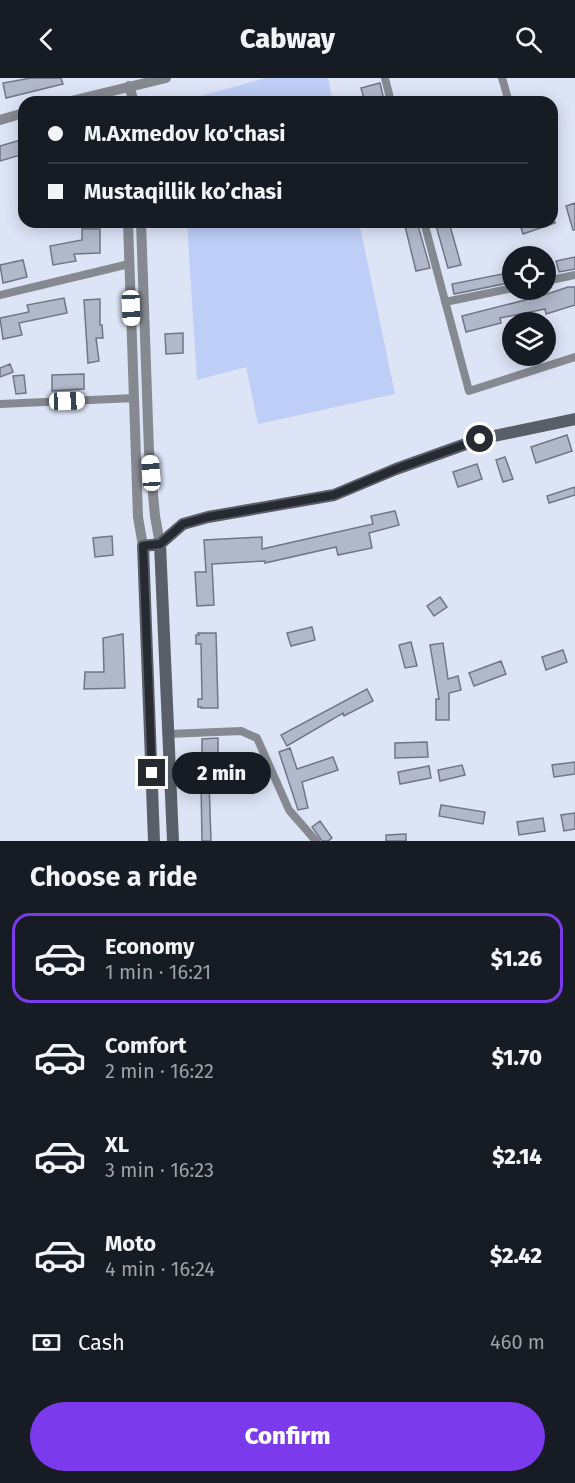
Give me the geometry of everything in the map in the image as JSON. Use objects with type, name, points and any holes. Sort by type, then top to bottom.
[{"type":"main road","points":[[154,841],[143,546],[160,544],[183,524],[208,517],[334,495],[396,469],[480,439],[575,419]]},
{"type":"main road","points":[[160,544],[173,841]]},
{"type":"street","points":[[85,96],[128,82],[166,78]]},
{"type":"street","points":[[385,78],[390,96]]},
{"type":"street","points":[[502,78],[507,96]]},
{"type":"street","points":[[0,120],[18,115]]},
{"type":"street","points":[[128,228],[138,517],[143,546]]},
{"type":"street","points":[[141,228],[150,451],[155,516],[160,544]]},
{"type":"street","points":[[426,228],[469,391],[575,357]]},
{"type":"street","points":[[0,295],[129,264]]},
{"type":"street","points":[[556,279],[575,275]]},
{"type":"street","points":[[445,302],[502,290]]},
{"type":"street","points":[[0,404],[135,398]]},
{"type":"street","points":[[168,734],[242,731],[257,738],[289,810],[316,841]]},
{"type":"shaded area","points":[[266,78],[328,78],[332,96],[200,96]]},
{"type":"shaded area","points":[[187,228],[360,228],[395,394],[258,424],[246,367],[197,380]]},
{"type":"building","points":[[31,78],[61,78],[63,84],[6,98],[3,83]]},
{"type":"building","points":[[380,83],[383,96],[363,96],[361,88]]},
{"type":"building","points":[[18,141],[18,156],[0,161],[0,146]]},
{"type":"building","points":[[575,203],[575,230],[573,230],[566,206]]},
{"type":"building","points":[[405,228],[419,228],[430,268],[416,271]]},
{"type":"building","points":[[437,228],[451,228],[461,265],[448,268]]},
{"type":"building","points":[[521,228],[540,228],[523,234]]},
{"type":"building","points":[[82,229],[100,229],[100,253],[74,254],[76,261],[53,265],[50,246],[82,240]]},
{"type":"building","points":[[575,257],[575,269],[559,272],[556,261]]},
{"type":"building","points":[[23,260],[27,277],[3,283],[0,265]]},
{"type":"building","points":[[502,274],[502,284],[454,294],[452,284]]},
{"type":"building","points":[[575,287],[575,305],[552,312],[546,312],[545,309],[530,312],[502,312],[501,323],[466,332],[462,316],[525,300],[556,300],[556,291]]},
{"type":"building","points":[[64,298],[67,313],[19,323],[22,335],[3,339],[0,318],[29,312],[27,305]]},
{"type":"building","points":[[100,299],[100,325],[102,325],[103,338],[96,338],[99,361],[88,363],[84,300]]},
{"type":"building","points":[[183,333],[183,353],[166,354],[165,334]]},
{"type":"building","points":[[10,364],[13,372],[0,377],[0,368]]},
{"type":"building","points":[[84,374],[84,389],[52,391],[52,375]]},
{"type":"building","points":[[24,375],[26,393],[16,394],[13,376]]},
{"type":"building","points":[[567,435],[572,451],[536,463],[531,447]]},
{"type":"building","points":[[505,457],[513,479],[503,482],[496,460]]},
{"type":"building","points":[[477,464],[482,479],[458,487],[453,472]]},
{"type":"building","points":[[575,487],[575,495],[549,503],[547,496]]},
{"type":"building","points":[[395,511],[399,525],[369,533],[372,548],[338,555],[336,547],[265,563],[265,561],[212,564],[214,605],[197,606],[195,572],[206,572],[204,540],[262,537],[262,549],[373,524],[371,516]]},
{"type":"building","points":[[112,536],[113,555],[95,557],[93,538]]},
{"type":"building","points":[[440,597],[447,607],[434,616],[427,606]]},
{"type":"building","points":[[312,627],[315,640],[291,646],[287,633]]},
{"type":"building","points":[[198,633],[216,633],[218,708],[198,707],[198,699],[202,699],[201,644],[196,644]]},
{"type":"building","points":[[123,634],[125,688],[84,689],[85,672],[104,672],[103,638]]},
{"type":"building","points":[[411,642],[417,666],[405,668],[399,645]]},
{"type":"building","points":[[443,643],[448,679],[458,676],[461,690],[449,693],[449,720],[436,720],[436,699],[439,699],[430,645]]},
{"type":"building","points":[[563,650],[567,662],[546,670],[542,657]]},
{"type":"building","points":[[501,661],[506,674],[474,686],[469,673]]},
{"type":"building","points":[[367,689],[373,701],[344,716],[343,713],[287,746],[281,735]]},
{"type":"building","points":[[218,738],[218,756],[202,757],[202,739]]},
{"type":"building","points":[[427,742],[428,757],[395,758],[395,743]]},
{"type":"building","points":[[290,748],[297,769],[333,757],[338,770],[302,782],[308,808],[298,810],[279,752]]},
{"type":"building","points":[[575,762],[575,774],[554,777],[552,765]]},
{"type":"building","points":[[462,765],[465,775],[440,781],[438,770]]},
{"type":"building","points":[[429,766],[431,778],[400,784],[398,772]]},
{"type":"building","points":[[201,781],[209,781],[211,841],[202,841]]},
{"type":"building","points":[[441,805],[485,812],[483,824],[439,816]]},
{"type":"building","points":[[575,813],[575,829],[564,831],[561,815]]},
{"type":"building","points":[[543,818],[545,831],[519,835],[517,822]]},
{"type":"building","points":[[320,821],[332,838],[328,841],[322,841],[312,827]]},
{"type":"building","points":[[406,834],[406,841],[386,841],[386,835]]},
{"type":"route","points":[[152,773],[143,546],[160,544],[183,524],[208,517],[334,495],[396,469],[480,439]]}]
